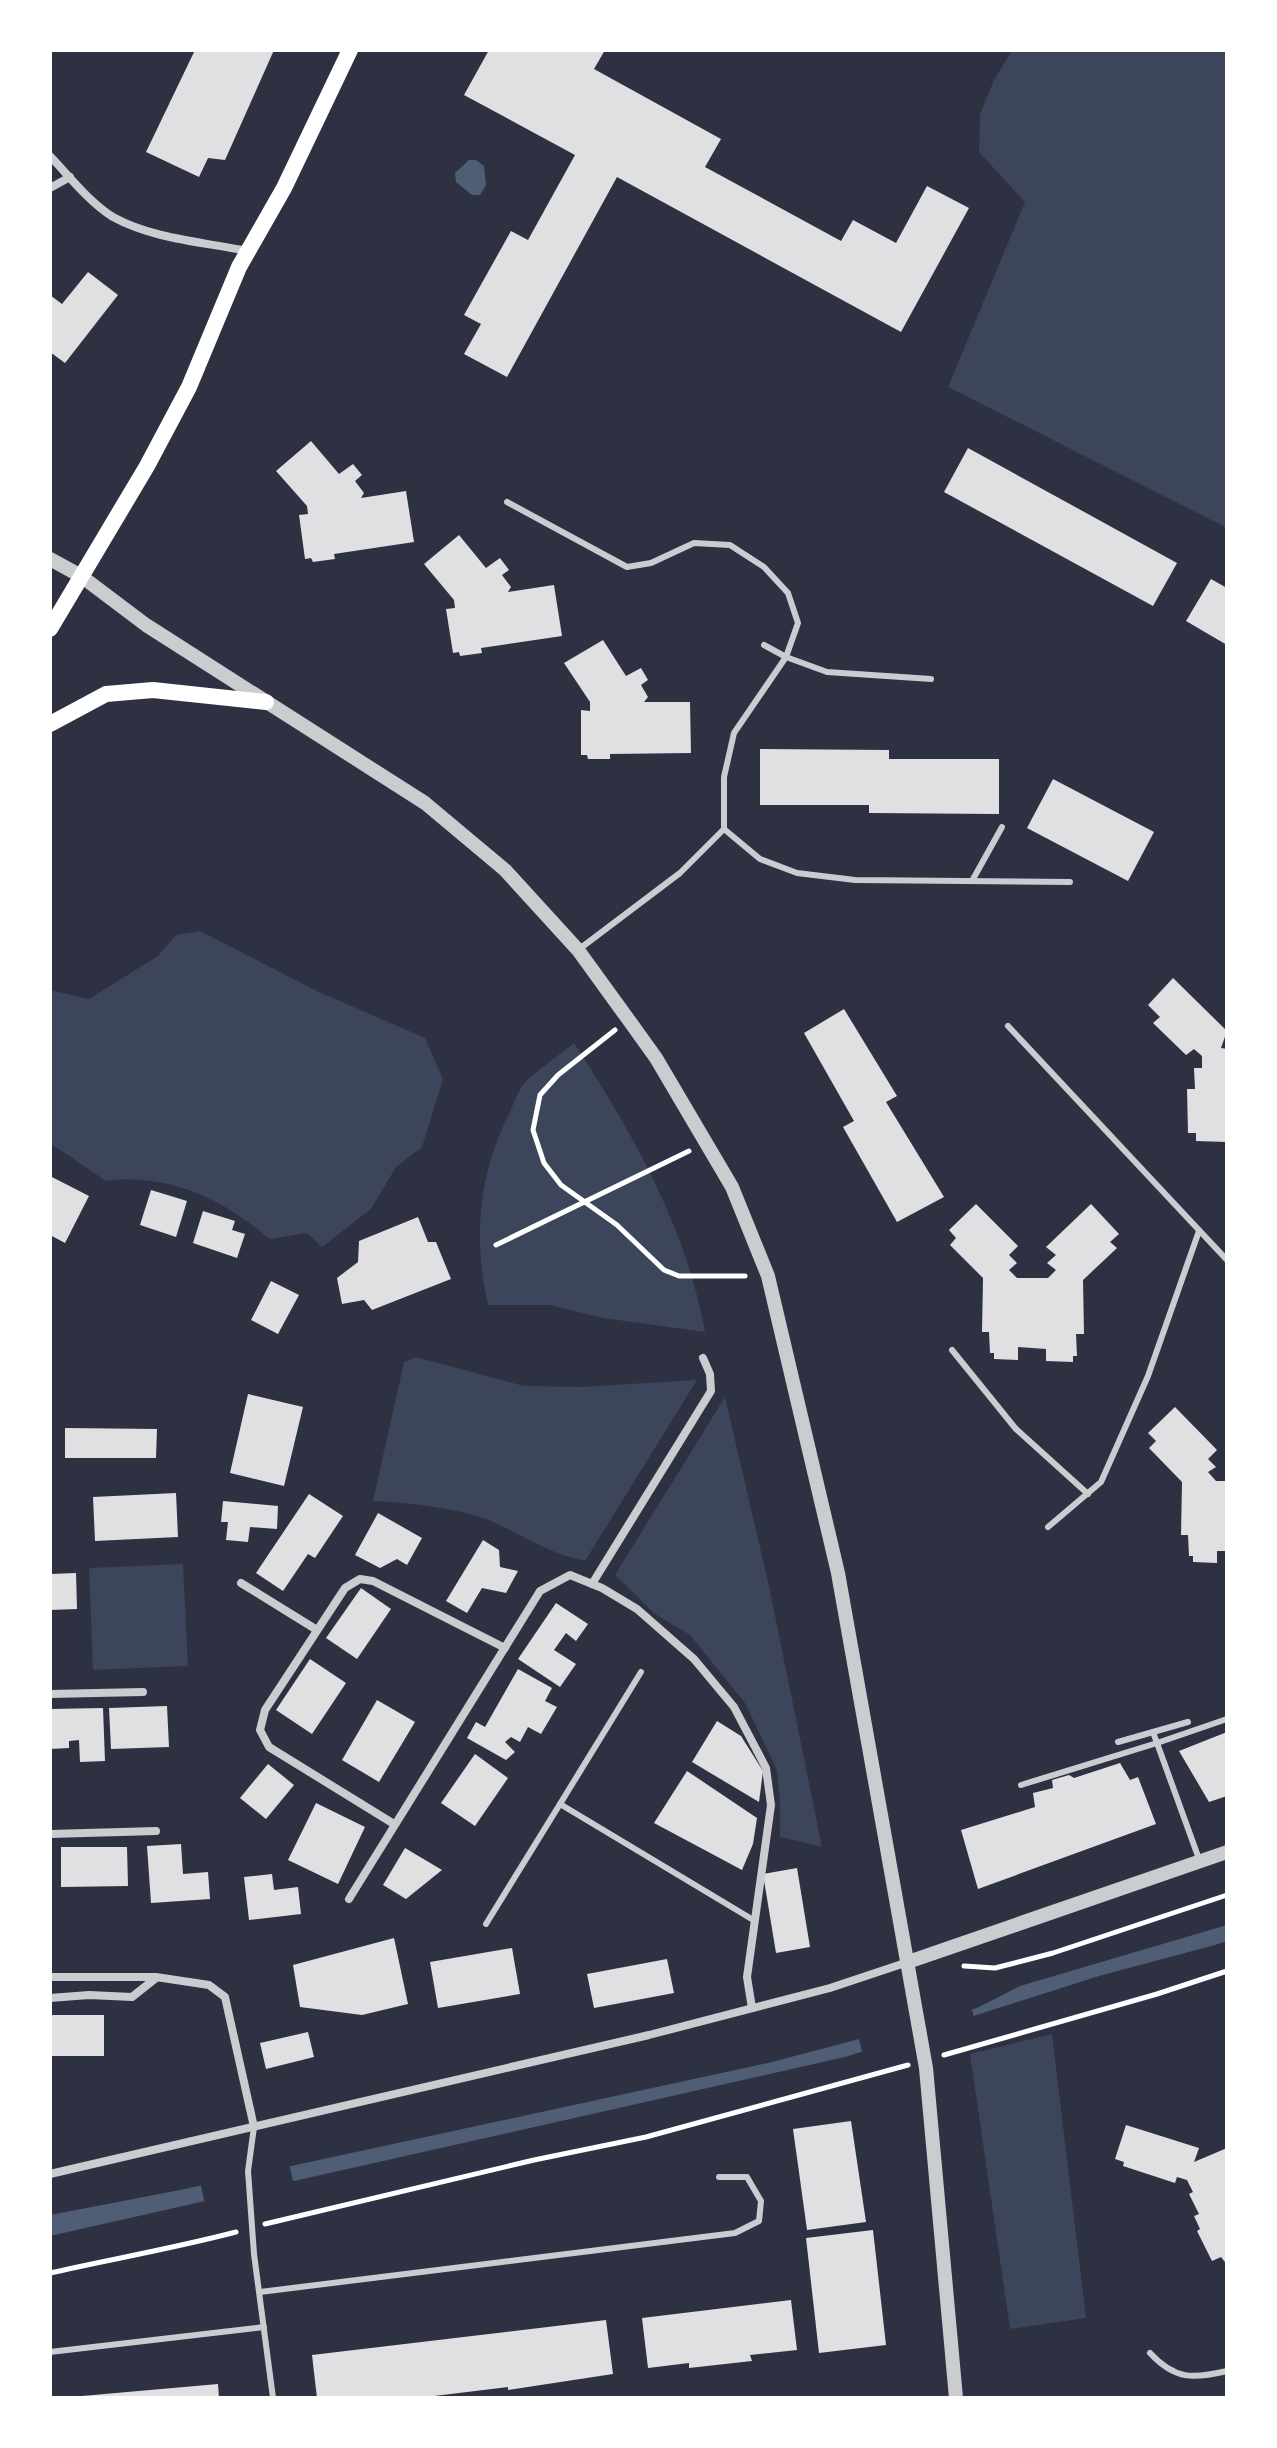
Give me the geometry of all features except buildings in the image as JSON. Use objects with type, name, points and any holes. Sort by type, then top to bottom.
[{"type":"main road","points":[[50,629],[147,466],[189,387],[247,251],[284,188],[350,50]]},
{"type":"main road","points":[[50,724],[106,694],[153,690],[266,702]]},
{"type":"street","points":[[50,156],[86,195],[112,216],[149,232],[247,251]]},
{"type":"street","points":[[50,188],[70,177]]},
{"type":"street","points":[[50,559],[81,576],[146,625],[425,803],[505,870],[578,950],[656,1058],[732,1187],[768,1276],[838,1573],[925,2064],[956,2398]]},
{"type":"street","points":[[592,1584],[711,1391],[710,1374],[703,1358]]},
{"type":"street","points":[[349,1899],[540,1591],[570,1575],[637,1609],[694,1659],[734,1707],[766,1768],[771,1805],[747,1977],[752,2008]]},
{"type":"street","points":[[394,1824],[269,1747],[260,1730],[265,1710],[345,1588],[360,1579],[373,1581],[505,1648]]},
{"type":"street","points":[[241,1583],[317,1630]]},
{"type":"street","points":[[50,1694],[143,1692]]},
{"type":"street","points":[[50,1834],[156,1831]]},
{"type":"street","points":[[50,2174],[830,1988],[1227,1852]]},
{"type":"street","points":[[50,1977],[156,1977],[209,1985],[225,1997],[254,2127]]},
{"type":"street","points":[[50,1998],[89,1995],[132,1997],[156,1977]]},
{"type":"lane","points":[[507,502],[627,567],[651,563],[694,543],[730,545],[764,567],[788,593],[798,623],[786,657],[734,733],[724,777],[724,829],[680,873],[578,950]]},
{"type":"lane","points":[[764,645],[827,672],[931,679]]},
{"type":"lane","points":[[972,881],[1002,827]]},
{"type":"lane","points":[[724,829],[760,859],[797,873],[855,880],[1070,882]]},
{"type":"lane","points":[[1008,1026],[1227,1260]]},
{"type":"lane","points":[[1048,1527],[1101,1482],[1148,1376],[1199,1231]]},
{"type":"lane","points":[[952,1350],[1016,1429],[1088,1494]]},
{"type":"lane","points":[[486,1924],[641,1672]]},
{"type":"lane","points":[[1021,1785],[1227,1719]]},
{"type":"lane","points":[[1118,1742],[1188,1722]]},
{"type":"lane","points":[[1153,1732],[1201,1862]]},
{"type":"lane","points":[[560,1804],[755,1921]]},
{"type":"lane","points":[[254,2127],[248,2171],[254,2254],[273,2398]]},
{"type":"lane","points":[[260,2292],[735,2233],[759,2221],[761,2201],[747,2177],[719,2177]]},
{"type":"lane","points":[[50,2352],[264,2327]]},
{"type":"lane","points":[[1150,2353],[1166,2371],[1200,2377],[1227,2371]]},
{"type":"path","points":[[628,1019],[558,1075],[540,1095],[533,1130],[544,1163],[561,1185],[617,1225],[664,1270],[679,1276],[768,1276]]},
{"type":"path","points":[[496,1245],[706,1143]]},
{"type":"path","points":[[951,1965],[995,1968],[1053,1953],[1227,1895]]},
{"type":"path","points":[[50,2273],[191,2244],[534,2160],[646,2137],[925,2064],[1227,1971]]},
{"type":"shaded area","points":[[1012,50],[1227,50],[1227,528],[948,387],[1025,202],[979,152],[980,114],[994,80]]},
{"type":"shaded area","points":[[469,160],[476,160],[484,166],[486,185],[480,195],[472,195],[456,182],[455,173]]},
{"type":"shaded area","points":[[200,931],[317,991],[425,1038],[443,1079],[422,1147],[396,1167],[371,1209],[322,1247],[307,1233],[270,1239],[214,1201],[173,1185],[151,1181],[106,1181],[50,1143],[50,990],[89,999],[158,956],[176,935]]},
{"type":"shaded area","points":[[574,1043],[654,1181],[685,1255],[705,1332],[603,1318],[550,1305],[488,1305],[480,1232],[481,1208],[491,1160],[522,1086]]},
{"type":"shaded area","points":[[416,1357],[524,1386],[581,1387],[697,1380],[585,1561],[545,1548],[471,1514],[429,1506],[373,1501],[404,1362]]},
{"type":"shaded area","points":[[725,1397],[769,1586],[822,1847],[780,1837],[777,1770],[745,1703],[690,1635],[655,1614],[615,1575]]},
{"type":"shaded area","points":[[183,1564],[188,1666],[93,1670],[89,1568]]},
{"type":"shaded area","points":[[1227,1925],[1227,1941],[1099,1976],[845,2057],[50,2236],[50,2215],[180,2190],[768,2063],[977,2008],[1020,1986]]},
{"type":"shaded area","points":[[1052,2034],[1086,2318],[1010,2329],[970,2054]]},
{"type":"pier","points":[[971,2006],[975,2022],[863,2056],[858,2035]]},
{"type":"pier","points":[[289,2163],[294,2186],[205,2204],[200,2182]]}]
